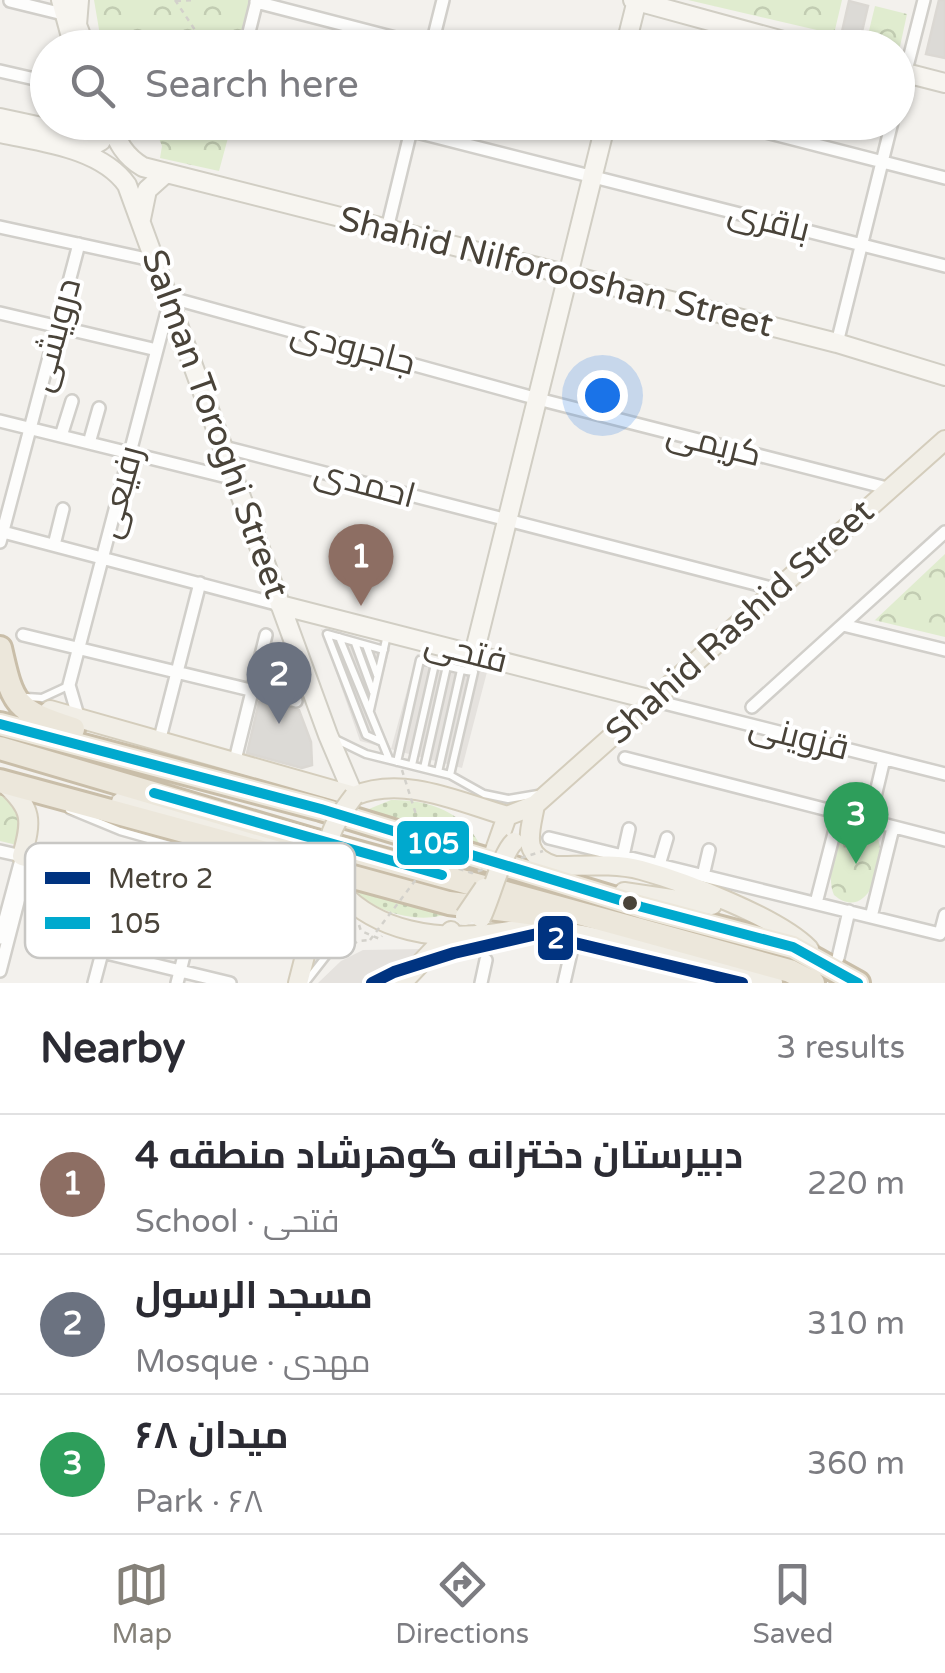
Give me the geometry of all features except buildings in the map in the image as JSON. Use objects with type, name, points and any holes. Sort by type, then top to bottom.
[{"type":"highway","points":[[0,648],[10,690],[22,709],[50,722],[228,773],[642,907],[793,947],[824,968],[858,983]]},
{"type":"highway","points":[[0,724],[128,760],[228,773]]},
{"type":"highway","points":[[0,748],[331,843]]},
{"type":"highway","points":[[1,777],[57,799],[221,843]]},
{"type":"highway","points":[[1,777],[91,794]]},
{"type":"highway","points":[[355,850],[790,971],[824,968]]},
{"type":"highway","points":[[355,879],[449,904],[610,923]]},
{"type":"main road","points":[[79,30],[80,0]]},
{"type":"main road","points":[[629,30],[636,0],[745,30]]},
{"type":"main road","points":[[915,76],[945,83]]},
{"type":"main road","points":[[0,118],[30,124]]},
{"type":"main road","name":"Salman Toroghi Street","points":[[0,132],[30,139]]},
{"type":"main road","name":"Salman Toroghi Street","points":[[33,140],[62,147],[118,173],[141,219],[328,735],[354,796]]},
{"type":"main road","points":[[62,147],[92,146],[102,140]]},
{"type":"main road","name":"Shahid Nilforooshan Street","points":[[116,140],[130,160],[166,174],[837,343],[945,376]]},
{"type":"main road","points":[[468,665],[602,140]]},
{"type":"main road","points":[[141,219],[147,190],[166,174]]},
{"type":"main road","name":"Shahid Rashid Street","points":[[508,816],[535,805],[945,440]]},
{"type":"main road","name":"فتحی","points":[[280,604],[383,643],[468,665],[652,700]]},
{"type":"main road","points":[[0,639],[33,704],[158,742],[228,773],[354,796]]},
{"type":"main road","points":[[614,690],[624,706],[627,722]]},
{"type":"main road","points":[[1,777],[23,800],[28,815],[27,843]]},
{"type":"main road","points":[[329,843],[335,820],[354,796],[369,789],[405,788],[508,816],[482,893],[477,923]]},
{"type":"main road","points":[[91,794],[274,843]]},
{"type":"main road","points":[[355,907],[388,926],[448,935],[477,923],[499,878],[506,851],[522,841],[535,805]]},
{"type":"main road","points":[[522,841],[538,858],[634,895],[738,908],[779,925],[800,939],[824,968]]},
{"type":"main road","points":[[402,983],[448,935],[484,922],[515,930],[537,928],[576,934],[741,979],[773,983]]},
{"type":"main road","points":[[302,983],[306,958]]},
{"type":"street","points":[[436,30],[442,0]]},
{"type":"street","points":[[914,30],[924,0]]},
{"type":"street","points":[[10,1],[62,7]]},
{"type":"street","points":[[249,30],[256,1],[367,30]]},
{"type":"street","points":[[0,71],[30,78]]},
{"type":"street","points":[[387,230],[409,140]]},
{"type":"street","name":"باقری","points":[[458,140],[592,178],[945,266]]},
{"type":"street","points":[[795,140],[945,178]]},
{"type":"street","points":[[837,343],[888,140]]},
{"type":"street","points":[[0,227],[156,261]]},
{"type":"street","name":"درویشی","points":[[1,537],[79,244]]},
{"type":"street","name":"رفیعی","points":[[69,685],[169,298]]},
{"type":"street","name":"جاجرودی","points":[[169,298],[538,398]]},
{"type":"street","points":[[0,313],[157,350]]},
{"type":"street","name":"کریمی","points":[[538,398],[890,489]]},
{"type":"street","points":[[61,436],[72,401]]},
{"type":"street","points":[[89,443],[99,408]]},
{"type":"street","points":[[0,421],[235,479]]},
{"type":"street","name":"احمدی","points":[[224,447],[779,590]]},
{"type":"street","points":[[54,545],[62,509]]},
{"type":"street","points":[[752,707],[945,532]]},
{"type":"street","points":[[1,537],[54,545],[280,604]]},
{"type":"street","points":[[158,742],[200,583]]},
{"type":"street","points":[[843,625],[945,650]]},
{"type":"street","points":[[23,634],[296,702]]},
{"type":"street","points":[[228,773],[254,691],[266,636]]},
{"type":"street","points":[[69,685],[78,718]]},
{"type":"street","name":"قزوینی","points":[[652,700],[945,774]]},
{"type":"street","points":[[625,758],[945,840]]},
{"type":"street","points":[[869,822],[884,758]]},
{"type":"street","points":[[816,902],[839,814]]},
{"type":"street","points":[[871,916],[893,828]]},
{"type":"street","points":[[623,856],[630,829]]},
{"type":"street","points":[[549,838],[940,934],[945,915]]},
{"type":"street","points":[[659,865],[667,838]]},
{"type":"street","points":[[703,876],[709,850]]},
{"type":"street","points":[[0,851],[25,858]]},
{"type":"street","points":[[0,938],[25,861]]},
{"type":"street","points":[[0,971],[25,862]]},
{"type":"street","points":[[824,968],[848,911]]},
{"type":"street","points":[[564,983],[576,934]]},
{"type":"street","points":[[94,983],[100,958]]},
{"type":"street","points":[[120,958],[179,977],[230,983]]},
{"type":"street","points":[[481,983],[486,960]]},
{"type":"lane","points":[[370,711],[383,643],[366,645],[327,634],[366,735],[382,742]]},
{"type":"lane","points":[[339,637],[393,761]]},
{"type":"lane","points":[[354,642],[374,693]]},
{"type":"lane","points":[[366,645],[378,676]]},
{"type":"lane","points":[[393,761],[420,660],[447,666],[468,665]]},
{"type":"lane","points":[[412,765],[435,664]]},
{"type":"lane","points":[[438,772],[468,665]]},
{"type":"lane","points":[[450,775],[474,672],[468,665]]},
{"type":"lane","points":[[424,768],[447,666]]},
{"type":"lane","points":[[27,697],[57,694],[69,685]]},
{"type":"lane","points":[[328,735],[366,754],[450,775],[484,794],[508,799],[552,790]]},
{"type":"lane","points":[[57,799],[73,813],[163,843]]},
{"type":"lane","points":[[302,983],[322,958]]},
{"type":"path","points":[[174,0],[194,0]]},
{"type":"path","points":[[174,0],[196,30]]},
{"type":"path","points":[[355,943],[370,940],[430,860],[402,770]]},
{"type":"path","points":[[360,925],[362,931]]},
{"type":"green space","points":[[94,0],[254,0],[246,30],[99,30]]},
{"type":"green space","points":[[688,0],[842,0],[835,30],[817,30]]},
{"type":"green space","points":[[875,6],[907,14],[904,30],[869,30]]},
{"type":"green space","points":[[160,140],[227,140],[219,171],[160,158]]},
{"type":"green space","points":[[945,554],[945,637],[874,620],[875,620]]},
{"type":"green space","points":[[0,790],[19,803],[21,846],[0,841]]},
{"type":"green space","points":[[391,800],[418,802],[443,810],[464,824],[480,845],[364,811]]},
{"type":"green space","points":[[859,825],[874,830],[879,841],[878,869],[867,894],[858,901],[847,902],[834,895],[832,866],[844,836]]},
{"type":"green space","points":[[355,892],[454,911],[430,917],[403,915],[389,912]]},
{"type":"shaded area","points":[[321,629],[390,648],[374,711],[391,749],[417,654],[487,672],[462,768],[360,741]]},
{"type":"shaded area","points":[[422,949],[409,964],[380,983],[318,983],[341,961],[355,958],[363,950]]},
{"type":"metro line","name":"2","points":[[372,983],[454,953],[537,934],[742,983]]},
{"type":"transit line","name":"105","points":[[0,724],[321,809],[642,907],[793,947],[858,983]]},
{"type":"transit line","name":"105","points":[[154,793],[330,843]]},
{"type":"transit line","name":"105","points":[[355,850],[442,875]]},
{"type":"place","name":"دبیرستان دخترانه گوهرشاد منطقه 4","points":[[361,606]]},
{"type":"place","name":"مسجد الرسول","points":[[279,724]]},
{"type":"place","name":"میدان ۶۸","points":[[856,864]]}]
